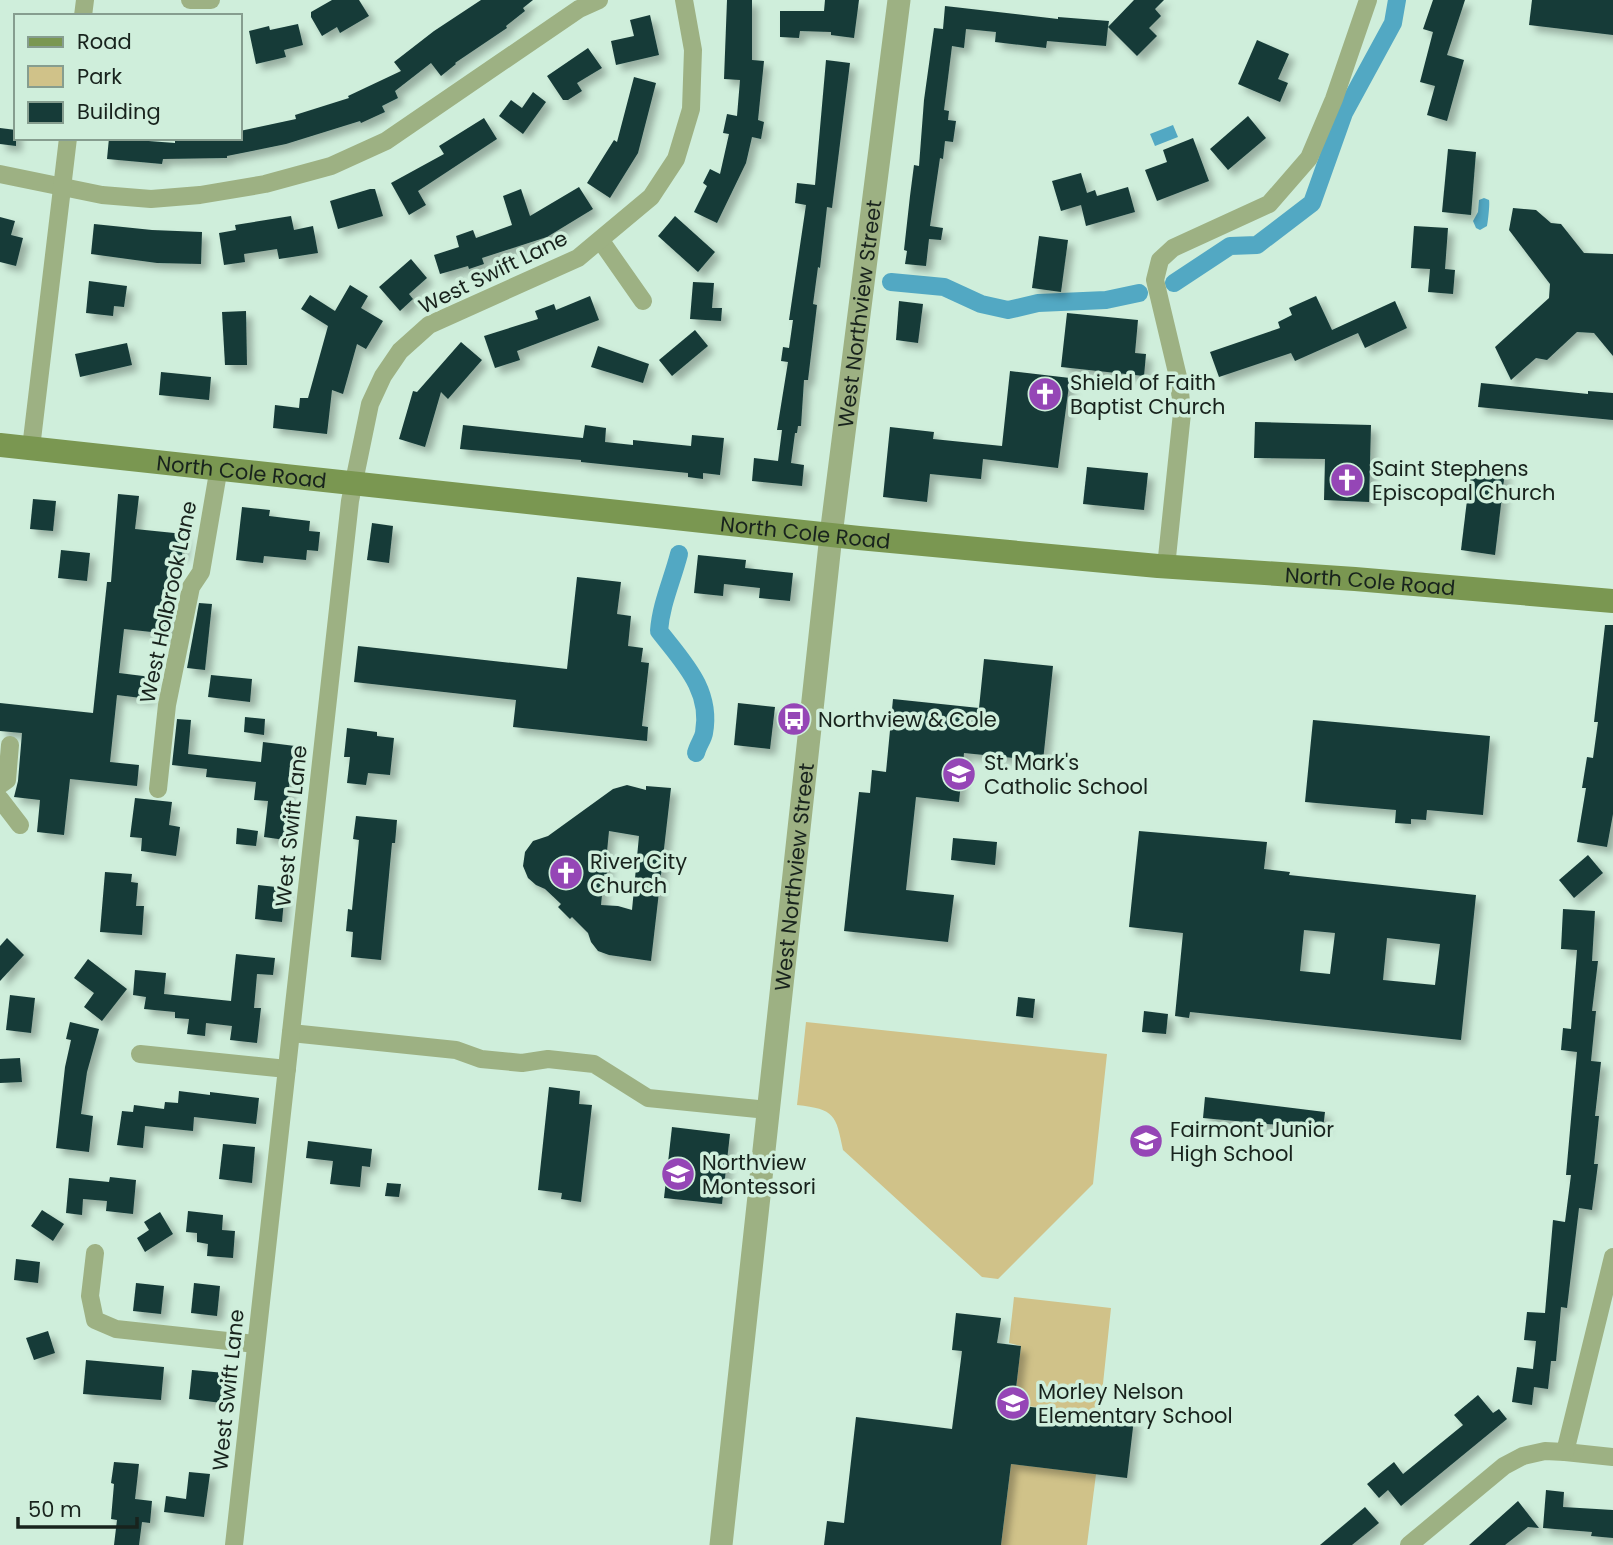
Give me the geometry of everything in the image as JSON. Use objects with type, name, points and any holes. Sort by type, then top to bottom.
[{"type":"main road","name":"North Cole Road","points":[[0,444],[831,535],[1166,567],[1355,579],[1613,601]]},
{"type":"street","points":[[190,0],[211,0]]},
{"type":"street","points":[[0,174],[102,195],[151,199],[200,195],[265,184],[331,166],[386,141],[579,9],[599,0]]},
{"type":"street","name":"West Swift Lane","points":[[234,1545],[350,501],[370,404],[383,376],[400,351],[429,325],[470,304],[578,258],[650,197],[676,159],[691,109],[692,50],[684,0]]},
{"type":"street","name":"West Northview Street","points":[[721,1545],[831,535],[899,0]]},
{"type":"street","points":[[1166,567],[1182,413],[1180,381],[1155,280],[1160,261],[1173,248],[1269,204],[1309,158],[1334,99],[1368,0]]},
{"type":"street","points":[[31,448],[68,140]]},
{"type":"street","name":"West Swift Lane","points":[[601,241],[643,301]]},
{"type":"street","name":"West Holbrook Lane","points":[[158,789],[167,705],[191,587],[201,572],[219,467]]},
{"type":"street","points":[[0,785],[7,780],[10,745]]},
{"type":"street","points":[[0,799],[20,825]]},
{"type":"street","points":[[291,1033],[456,1050],[481,1059],[522,1063],[548,1059],[594,1064],[648,1098],[768,1110]]},
{"type":"street","points":[[140,1054],[287,1069]]},
{"type":"street","points":[[95,1253],[90,1296],[95,1320],[116,1329],[256,1344]]},
{"type":"street","points":[[1565,1452],[1613,1257]]},
{"type":"street","points":[[1409,1545],[1504,1466],[1523,1455],[1545,1451],[1613,1457]]},
{"type":"green space","points":[[806,1022],[1107,1054],[1093,1184],[998,1279],[982,1277],[843,1150],[832,1116],[819,1109],[797,1105]]},
{"type":"green space","points":[[1014,1297],[1111,1308],[1100,1412],[1014,1405],[1021,1346],[1009,1343]]},
{"type":"green space","points":[[1011,1464],[1096,1474],[1087,1545],[1001,1545]]},
{"type":"water","points":[[1173,125],[1178,137],[1155,146],[1150,134]]},
{"type":"water","points":[[1479,200],[1489,200],[1488,221],[1487,226],[1480,230],[1473,221],[1478,212]]},
{"type":"building","points":[[332,0],[359,0],[369,16],[340,33],[337,27],[322,36],[311,12]]},
{"type":"building","points":[[481,0],[533,0],[507,28],[455,63],[441,76],[431,63],[395,91],[398,98],[382,106],[385,112],[361,123],[360,121],[286,144],[227,158],[163,159],[162,164],[107,159],[109,140],[175,143],[175,140],[242,140],[242,131],[296,119],[295,115],[349,98],[348,96],[401,71],[394,62]]},
{"type":"building","points":[[727,0],[752,0],[752,60],[764,61],[758,120],[764,122],[761,139],[752,137],[746,163],[717,223],[694,212],[707,186],[703,183],[710,169],[720,174],[729,134],[723,133],[727,114],[737,116],[740,80],[724,79]]},
{"type":"building","points":[[825,0],[859,0],[854,38],[831,35],[831,32],[800,31],[799,38],[780,37],[780,11],[824,11]]},
{"type":"building","points":[[1134,0],[1164,0],[1155,9],[1161,16],[1149,28],[1157,36],[1137,56],[1108,27]]},
{"type":"building","points":[[1433,0],[1465,0],[1447,55],[1464,60],[1447,121],[1427,115],[1435,86],[1420,82],[1433,32],[1423,29]]},
{"type":"building","points":[[1532,0],[1613,0],[1613,35],[1529,25]]},
{"type":"building","points":[[945,6],[1058,19],[1109,21],[1106,46],[1047,41],[1046,48],[995,42],[996,32],[966,29],[964,48],[952,46],[944,110],[949,111],[948,120],[956,121],[953,142],[945,141],[943,159],[940,158],[930,226],[943,228],[941,240],[929,239],[926,266],[905,264],[910,196],[914,165],[919,166],[924,100],[934,28],[943,29]]},
{"type":"building","points":[[650,15],[659,55],[616,65],[611,41],[634,36],[630,20]]},
{"type":"building","points":[[298,24],[303,45],[284,50],[286,57],[256,64],[249,31],[269,26],[270,30]]},
{"type":"building","points":[[1257,40],[1289,54],[1278,79],[1288,83],[1280,102],[1238,84]]},
{"type":"building","points":[[588,48],[602,68],[577,83],[582,91],[568,100],[563,100],[547,76]]},
{"type":"building","points":[[826,60],[850,63],[832,208],[827,207],[813,304],[817,305],[808,380],[804,380],[801,426],[798,426],[795,433],[791,463],[804,465],[802,486],[752,481],[754,458],[778,461],[782,430],[777,430],[788,362],[781,361],[783,347],[789,348],[793,320],[789,320],[806,205],[795,203],[797,183],[815,185]]},
{"type":"building","points":[[634,77],[656,83],[638,153],[610,198],[587,183],[614,140],[617,142]]},
{"type":"building","points":[[533,92],[546,102],[523,134],[499,116],[511,100],[522,108]]},
{"type":"building","points":[[1248,116],[1266,138],[1228,170],[1210,149]]},
{"type":"building","points":[[484,118],[497,139],[418,191],[426,205],[409,215],[391,183],[444,154],[439,146]]},
{"type":"building","points":[[0,128],[14,130],[16,146],[0,144]]},
{"type":"building","points":[[1193,138],[1209,181],[1157,201],[1145,170],[1167,162],[1163,150]]},
{"type":"building","points":[[1448,149],[1476,152],[1471,215],[1442,212]]},
{"type":"building","points":[[1081,173],[1087,193],[1095,190],[1097,196],[1128,187],[1135,212],[1086,226],[1081,205],[1061,211],[1052,181]]},
{"type":"building","points":[[579,187],[593,209],[547,237],[482,258],[484,264],[440,274],[434,255],[459,247],[456,236],[473,230],[476,238],[512,225],[503,196],[521,189],[530,216]]},
{"type":"building","points":[[375,189],[383,216],[338,229],[330,201]]},
{"type":"building","points":[[1513,208],[1536,210],[1551,223],[1561,224],[1584,253],[1613,254],[1613,356],[1594,333],[1577,332],[1547,360],[1536,358],[1511,380],[1495,347],[1549,298],[1550,284],[1509,230]]},
{"type":"building","points":[[291,216],[294,230],[313,226],[318,253],[279,259],[277,249],[244,254],[245,262],[224,265],[219,233],[236,230],[235,225]]},
{"type":"building","points":[[675,216],[715,252],[698,272],[658,236]]},
{"type":"building","points":[[0,217],[15,221],[11,235],[23,238],[16,266],[0,262]]},
{"type":"building","points":[[94,224],[202,232],[201,264],[157,263],[91,254]]},
{"type":"building","points":[[1414,226],[1448,228],[1445,269],[1455,270],[1453,294],[1428,292],[1430,269],[1411,268]]},
{"type":"building","points":[[1039,236],[1068,240],[1061,292],[1032,288]]},
{"type":"building","points":[[411,259],[427,278],[409,294],[413,299],[400,311],[379,287]]},
{"type":"building","points":[[89,281],[127,286],[124,307],[114,306],[113,316],[86,313]]},
{"type":"building","points":[[693,282],[714,283],[712,308],[722,308],[721,321],[690,319]]},
{"type":"building","points":[[350,285],[368,296],[361,308],[383,321],[366,349],[357,344],[343,394],[332,390],[327,434],[273,428],[275,405],[299,408],[300,398],[308,398],[328,326],[301,309],[310,295],[335,311]]},
{"type":"building","points":[[590,296],[599,320],[517,351],[520,360],[495,368],[484,336],[538,319],[535,311],[554,304],[556,310]]},
{"type":"building","points":[[1316,296],[1332,330],[1395,301],[1407,328],[1365,348],[1358,333],[1295,361],[1291,353],[1219,377],[1210,352],[1280,328],[1278,322],[1292,315],[1289,308]]},
{"type":"building","points":[[899,301],[923,304],[918,343],[896,340]]},
{"type":"building","points":[[246,311],[247,365],[225,365],[222,312]]},
{"type":"building","points":[[1067,313],[1138,320],[1135,353],[1146,354],[1144,376],[1061,367]]},
{"type":"building","points":[[695,330],[708,346],[672,376],[659,360]]},
{"type":"building","points":[[461,342],[482,360],[448,399],[441,392],[425,447],[399,439],[413,391],[417,392]]},
{"type":"building","points":[[127,343],[132,365],[80,377],[75,354]]},
{"type":"building","points":[[598,346],[649,364],[643,383],[591,367]]},
{"type":"building","points":[[1010,371],[1070,378],[1058,468],[983,459],[981,479],[930,474],[927,502],[883,497],[890,427],[934,432],[933,439],[1002,446]]},
{"type":"building","points":[[161,372],[211,377],[209,400],[159,395]]},
{"type":"building","points":[[1481,383],[1588,394],[1588,391],[1613,393],[1613,420],[1478,407]]},
{"type":"building","name":"Saint Stephens Episcopal Church","points":[[1255,422],[1371,425],[1369,502],[1324,500],[1325,459],[1254,458]]},
{"type":"building","points":[[463,425],[583,438],[585,425],[606,428],[605,442],[633,445],[633,440],[691,446],[692,435],[724,438],[720,475],[703,473],[703,479],[688,477],[688,473],[460,449]]},
{"type":"building","points":[[1087,467],[1148,473],[1144,510],[1083,504]]},
{"type":"building","points":[[1471,467],[1505,471],[1495,555],[1461,550]]},
{"type":"building","points":[[118,494],[139,496],[135,529],[184,534],[182,555],[170,554],[165,612],[174,613],[170,634],[124,629],[119,673],[151,677],[149,699],[117,695],[110,762],[139,765],[137,786],[70,779],[64,835],[37,832],[40,800],[14,797],[22,733],[0,731],[0,703],[93,713],[107,582],[111,582]]},
{"type":"building","points":[[33,499],[56,501],[53,531],[30,529]]},
{"type":"building","points":[[242,507],[270,510],[269,516],[310,521],[309,531],[320,532],[318,551],[307,550],[306,560],[264,556],[263,563],[236,560]]},
{"type":"building","points":[[372,523],[393,526],[389,563],[367,560]]},
{"type":"building","points":[[61,550],[90,553],[87,581],[58,578]]},
{"type":"building","points":[[698,555],[746,560],[745,568],[793,573],[790,601],[759,598],[760,588],[724,584],[723,596],[694,593]]},
{"type":"building","points":[[577,577],[621,582],[617,614],[631,616],[628,646],[643,648],[641,662],[649,663],[642,726],[648,727],[647,741],[513,727],[516,700],[354,682],[358,646],[567,669]]},
{"type":"building","points":[[199,603],[212,604],[205,670],[187,668]]},
{"type":"building","points":[[1605,625],[1613,625],[1613,814],[1607,847],[1577,842],[1586,788],[1582,788],[1587,757],[1593,758],[1598,722],[1594,722]]},
{"type":"building","points":[[984,659],[1053,666],[1043,761],[964,753],[959,802],[916,797],[906,890],[954,895],[948,942],[844,931],[859,792],[870,793],[872,770],[886,772],[893,699],[979,708]]},
{"type":"building","points":[[211,675],[252,679],[250,702],[208,697]]},
{"type":"building","points":[[738,703],[775,707],[770,749],[734,745]]},
{"type":"building","points":[[245,717],[265,719],[264,735],[244,732]]},
{"type":"building","points":[[177,719],[191,720],[188,754],[261,762],[263,742],[295,746],[291,762],[285,840],[264,837],[268,801],[254,800],[256,782],[206,777],[207,769],[172,765]]},
{"type":"building","points":[[1313,720],[1490,736],[1483,815],[1427,810],[1426,820],[1411,819],[1411,824],[1395,823],[1396,810],[1305,802]]},
{"type":"building","points":[[347,728],[377,732],[377,736],[394,738],[390,775],[368,773],[366,785],[347,783],[350,757],[344,757]]},
{"type":"building","name":"River City Church","points":[[627,785],[646,790],[646,786],[671,788],[651,961],[598,951],[588,933],[558,907],[561,904],[545,889],[528,878],[523,866],[525,852],[533,841],[548,836],[613,789]],"holes":[[[609,831],[639,836],[632,910],[601,905],[604,874],[607,875]]]},
{"type":"building","points":[[135,798],[172,802],[169,825],[180,827],[176,856],[141,851],[142,838],[130,837]]},
{"type":"building","points":[[356,816],[397,820],[395,843],[392,843],[381,960],[351,957],[353,932],[346,931],[348,909],[352,910],[359,840],[353,839]]},
{"type":"building","points":[[237,828],[258,831],[256,846],[236,844]]},
{"type":"building","points":[[1139,831],[1267,842],[1264,869],[1290,872],[1289,875],[1476,895],[1461,1040],[1190,1012],[1189,1018],[1175,1016],[1183,933],[1129,927]],"holes":[[[1304,930],[1335,933],[1330,974],[1300,971]],[[1387,938],[1440,944],[1435,985],[1383,980]]]},
{"type":"building","points":[[953,838],[997,842],[995,865],[951,860]]},
{"type":"building","points":[[1588,855],[1603,873],[1574,898],[1559,880]]},
{"type":"building","points":[[105,872],[132,874],[131,882],[138,883],[136,906],[144,906],[142,935],[100,932]]},
{"type":"building","points":[[258,885],[285,888],[282,922],[255,919]]},
{"type":"building","points":[[1563,909],[1595,911],[1592,961],[1598,961],[1592,1011],[1596,1011],[1591,1061],[1601,1062],[1595,1116],[1599,1116],[1594,1164],[1598,1164],[1592,1210],[1579,1208],[1567,1308],[1561,1307],[1556,1361],[1551,1361],[1548,1389],[1534,1387],[1532,1405],[1512,1402],[1517,1367],[1533,1369],[1536,1341],[1524,1340],[1527,1312],[1545,1313],[1553,1220],[1565,1222],[1571,1175],[1566,1175],[1577,1052],[1561,1050],[1563,1028],[1571,1029],[1577,950],[1561,949]]},
{"type":"building","points":[[7,938],[24,955],[0,981],[0,946]]},
{"type":"building","points":[[236,954],[275,958],[273,975],[257,974],[254,1008],[261,1008],[257,1043],[230,1040],[232,1026],[206,1023],[205,1036],[187,1034],[189,1019],[175,1018],[175,1012],[144,1009],[146,997],[133,995],[135,970],[166,973],[164,994],[231,1001]]},
{"type":"building","points":[[88,959],[127,989],[102,1021],[84,1007],[94,993],[74,978]]},
{"type":"building","points":[[10,995],[35,998],[31,1033],[6,1030]]},
{"type":"building","points":[[1018,997],[1035,999],[1033,1018],[1016,1016]]},
{"type":"building","points":[[1144,1011],[1168,1014],[1166,1034],[1142,1032]]},
{"type":"building","points":[[70,1022],[99,1029],[87,1072],[81,1114],[93,1116],[89,1152],[56,1148],[65,1067],[71,1040],[66,1039]]},
{"type":"building","points":[[20,1058],[22,1082],[0,1083],[0,1059]]},
{"type":"building","points":[[549,1087],[580,1091],[579,1104],[592,1105],[581,1202],[561,1199],[562,1193],[538,1190]]},
{"type":"building","points":[[179,1091],[259,1098],[256,1124],[194,1117],[193,1131],[145,1126],[143,1148],[117,1145],[122,1111],[133,1112],[134,1105],[164,1109],[165,1102],[178,1103]]},
{"type":"building","points":[[1205,1097],[1325,1112],[1323,1129],[1203,1118]]},
{"type":"building","points":[[672,1127],[730,1134],[722,1204],[664,1198]]},
{"type":"building","points":[[308,1141],[372,1149],[370,1167],[362,1166],[360,1187],[330,1184],[333,1161],[306,1158]]},
{"type":"building","points":[[223,1144],[255,1147],[252,1183],[219,1179]]},
{"type":"building","points":[[110,1177],[136,1180],[133,1214],[106,1211],[107,1201],[83,1199],[82,1215],[66,1213],[69,1178],[109,1182]]},
{"type":"building","points":[[387,1183],[401,1184],[399,1197],[385,1196]]},
{"type":"building","points":[[42,1210],[64,1224],[53,1241],[31,1226]]},
{"type":"building","points":[[188,1211],[223,1215],[222,1230],[235,1231],[233,1258],[207,1256],[208,1244],[197,1242],[197,1233],[186,1232]]},
{"type":"building","points":[[160,1212],[173,1234],[145,1252],[137,1238],[149,1230],[144,1222]]},
{"type":"building","points":[[16,1259],[40,1262],[38,1283],[14,1280]]},
{"type":"building","points":[[136,1283],[164,1286],[161,1314],[133,1311]]},
{"type":"building","points":[[194,1283],[220,1286],[217,1316],[191,1313]]},
{"type":"building","points":[[956,1313],[1001,1318],[997,1343],[1021,1346],[1014,1405],[1134,1419],[1127,1478],[1011,1464],[1001,1545],[824,1545],[827,1521],[844,1523],[856,1417],[952,1429],[962,1351],[952,1350]]},
{"type":"building","points":[[48,1331],[55,1353],[34,1360],[26,1338]]},
{"type":"building","points":[[86,1360],[164,1367],[161,1400],[83,1394]]},
{"type":"building","points":[[192,1370],[225,1373],[222,1403],[189,1399]]},
{"type":"building","points":[[1478,1395],[1493,1413],[1499,1409],[1507,1419],[1401,1506],[1388,1490],[1379,1498],[1367,1484],[1394,1462],[1403,1474],[1463,1425],[1454,1415]]},
{"type":"building","points":[[114,1462],[139,1464],[135,1499],[152,1501],[150,1523],[142,1522],[139,1545],[114,1545],[117,1520],[111,1519],[114,1484],[111,1483]]},
{"type":"building","points":[[189,1472],[210,1474],[204,1517],[164,1512],[166,1496],[186,1499]]},
{"type":"building","points":[[1546,1490],[1564,1492],[1563,1507],[1613,1510],[1613,1538],[1591,1536],[1592,1532],[1543,1528]]},
{"type":"building","points":[[1518,1501],[1539,1528],[1528,1527],[1505,1545],[1469,1545]]},
{"type":"building","points":[[1365,1507],[1379,1523],[1352,1545],[1320,1545]]},
{"type":"waterway","points":[[1174,283],[1230,246],[1257,245],[1312,203],[1344,113],[1393,23],[1397,0]]},
{"type":"waterway","points":[[891,282],[944,287],[981,304],[1008,310],[1038,303],[1106,300],[1139,293]]},
{"type":"waterway","points":[[679,554],[664,602],[659,631],[694,678],[704,703],[704,733],[696,753]]},
{"type":"place","name":"Shield of Faith Baptist Church","points":[[1045,394]]},
{"type":"place","name":"Saint Stephens Episcopal Church","points":[[1347,480]]},
{"type":"place","name":"Northview & Cole","points":[[794,719]]},
{"type":"place","name":"St. Mark's Catholic School","points":[[959,774]]},
{"type":"place","name":"River City Church","points":[[566,873]]},
{"type":"place","name":"Fairmont Junior High School","points":[[1146,1141]]},
{"type":"place","name":"Northview Montessori","points":[[678,1174]]},
{"type":"place","name":"Morley Nelson Elementary School","points":[[1013,1403]]}]
